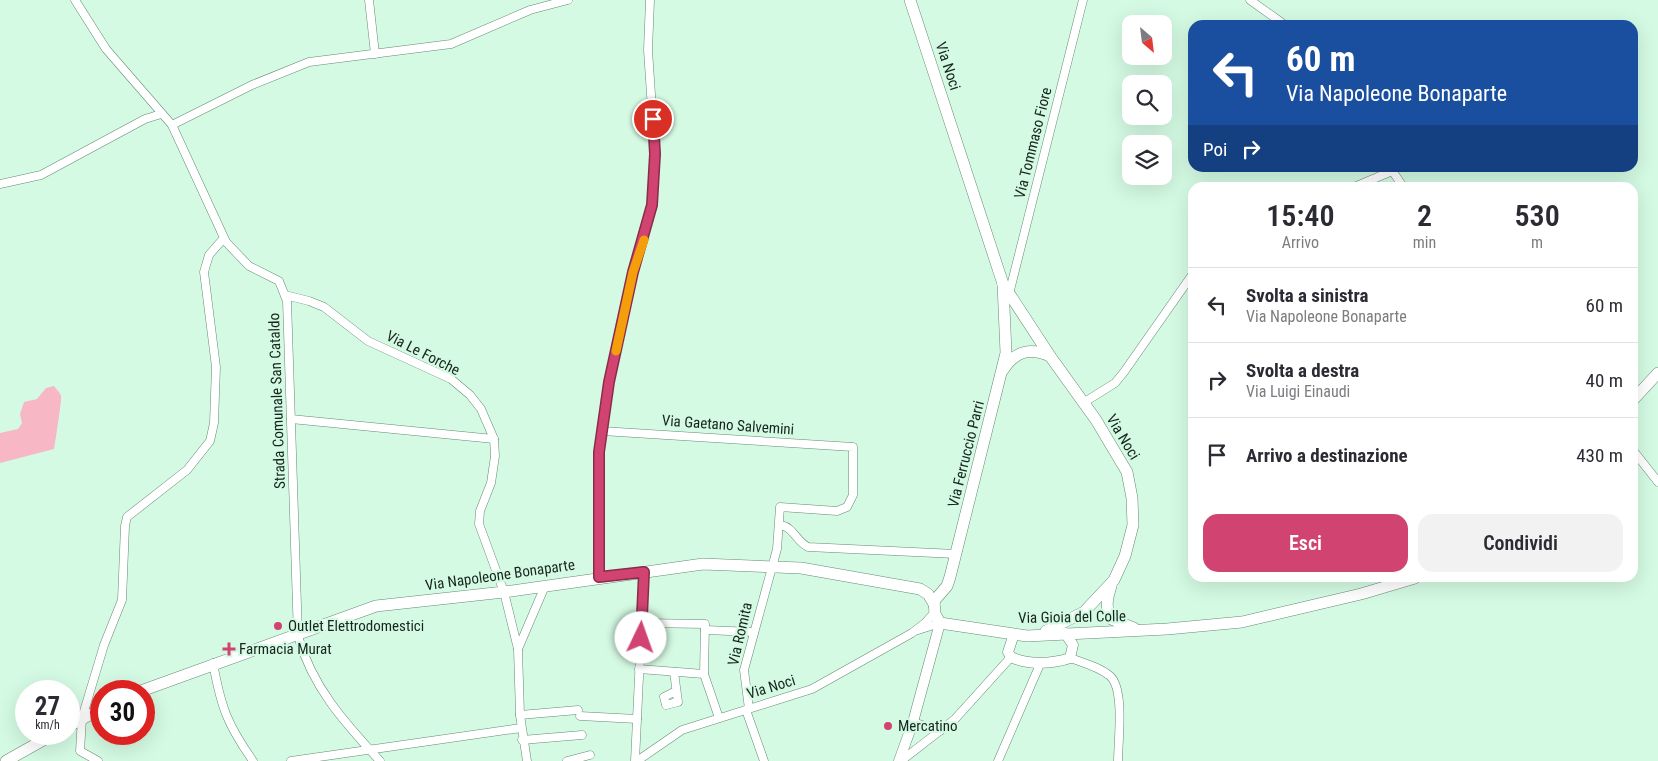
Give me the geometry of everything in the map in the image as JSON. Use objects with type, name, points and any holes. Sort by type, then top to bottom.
[{"type":"main road","name":"Via Noci","points":[[910,0],[1006,289],[1050,356],[1096,420],[1127,472],[1132,498],[1133,525],[1126,556],[1114,580],[1084,612],[1035,635]]},
{"type":"main road","name":"Via Ferruccio Parri","points":[[934,608],[935,598],[947,586],[950,577],[1006,353],[1006,289]]},
{"type":"main road","points":[[1001,373],[1008,362],[1021,353],[1032,350],[1050,356]]},
{"type":"main road","points":[[1638,395],[1658,373]]},
{"type":"main road","name":"Via Napoleone Bonaparte","points":[[155,686],[213,663],[298,636],[376,606],[504,592],[599,577],[703,564],[801,568],[920,589],[940,583],[950,577]]},
{"type":"main road","points":[[1114,580],[1107,598],[1107,610],[1111,619],[1122,625],[1145,630]]},
{"type":"main road","name":"Via Gioia del Colle","points":[[940,623],[1014,634],[1035,635],[1145,630],[1242,622],[1361,594],[1402,582]]},
{"type":"main road","points":[[920,589],[928,594],[940,623]]},
{"type":"main road","points":[[82,718],[90,714]]},
{"type":"main road","points":[[6,761],[34,745]]},
{"type":"street","name":"Strada Comunale San Cataldo","points":[[75,0],[106,49],[172,125],[224,238],[249,266],[279,281],[287,301],[298,636],[305,660],[323,694],[380,761]]},
{"type":"street","points":[[369,0],[375,54]]},
{"type":"street","points":[[172,125],[235,93],[309,62],[451,44],[530,10],[568,0]]},
{"type":"street","points":[[599,577],[599,452],[609,382],[633,272],[652,205],[655,154],[648,50],[650,0]]},
{"type":"street","name":"Via Tommaso Fiore","points":[[1006,289],[1083,0]]},
{"type":"street","points":[[1250,0],[1278,20]]},
{"type":"street","points":[[0,184],[41,175],[145,119],[161,114]]},
{"type":"street","points":[[1364,182],[1385,172]]},
{"type":"street","points":[[98,761],[80,751],[82,718],[104,645],[122,600],[127,517],[187,470],[210,441],[214,423],[216,366],[204,272],[209,255],[224,238]]},
{"type":"street","points":[[1083,403],[1115,382],[1124,372],[1188,282]]},
{"type":"street","name":"Via Le Forche","points":[[284,295],[309,301],[324,308],[368,341],[450,379],[470,395],[481,409],[494,439],[494,470],[480,511],[479,524],[504,592],[518,649]]},
{"type":"street","points":[[291,419],[494,439]]},
{"type":"street","name":"Via Gaetano Salvemini","points":[[602,431],[853,446]]},
{"type":"street","name":"Via Romita","points":[[764,761],[747,710],[744,670],[777,549],[780,507],[837,510],[847,507],[853,495],[853,446]]},
{"type":"street","points":[[1638,457],[1658,482]]},
{"type":"street","points":[[780,525],[790,529],[799,543],[808,547],[956,554]]},
{"type":"street","points":[[636,761],[644,572]]},
{"type":"street","points":[[527,761],[521,728],[518,649],[545,586]]},
{"type":"street","name":"Via Noci","points":[[636,761],[682,730],[812,689],[912,632],[925,622],[934,608]]},
{"type":"street","points":[[642,623],[754,632]]},
{"type":"street","points":[[900,761],[913,722],[940,623]]},
{"type":"street","name":"Via Noci","points":[[912,632],[940,623]]},
{"type":"street","points":[[705,627],[704,674],[719,718]]},
{"type":"street","points":[[1065,633],[1073,645],[1070,658]]},
{"type":"street","points":[[1014,634],[1008,652],[1011,658],[1041,662],[1061,662],[1070,658],[1096,667],[1112,677],[1119,702],[1118,761]]},
{"type":"street","points":[[900,761],[955,719],[1011,658]]},
{"type":"street","points":[[998,761],[1041,662]]},
{"type":"street","points":[[213,663],[221,704],[231,727],[253,761]]},
{"type":"street","points":[[639,669],[704,674]]},
{"type":"street","points":[[674,672],[676,691]]},
{"type":"street","points":[[520,715],[579,713],[637,719]]},
{"type":"street","points":[[913,722],[940,731]]},
{"type":"street","points":[[291,761],[521,728]]},
{"type":"street","points":[[522,740],[582,735]]},
{"type":"street","points":[[567,761],[590,756]]},
{"type":"shaded area","points":[[54,386],[60,393],[61,399],[54,449],[0,463],[0,433],[18,429],[22,423],[20,414],[24,402],[37,399],[46,388]]},
{"type":"slow traffic","points":[[616,351],[633,272],[644,240]]},
{"type":"place","name":"Outlet Elettrodomestici","points":[[278,626]]},
{"type":"place","name":"Farmacia Murat","points":[[229,649]]},
{"type":"place","name":"Mercatino","points":[[888,726]]},
{"type":"route","points":[[641,638],[644,572],[599,577],[599,452],[609,382],[633,272],[641,251],[652,205],[655,177],[653,119]]}]
